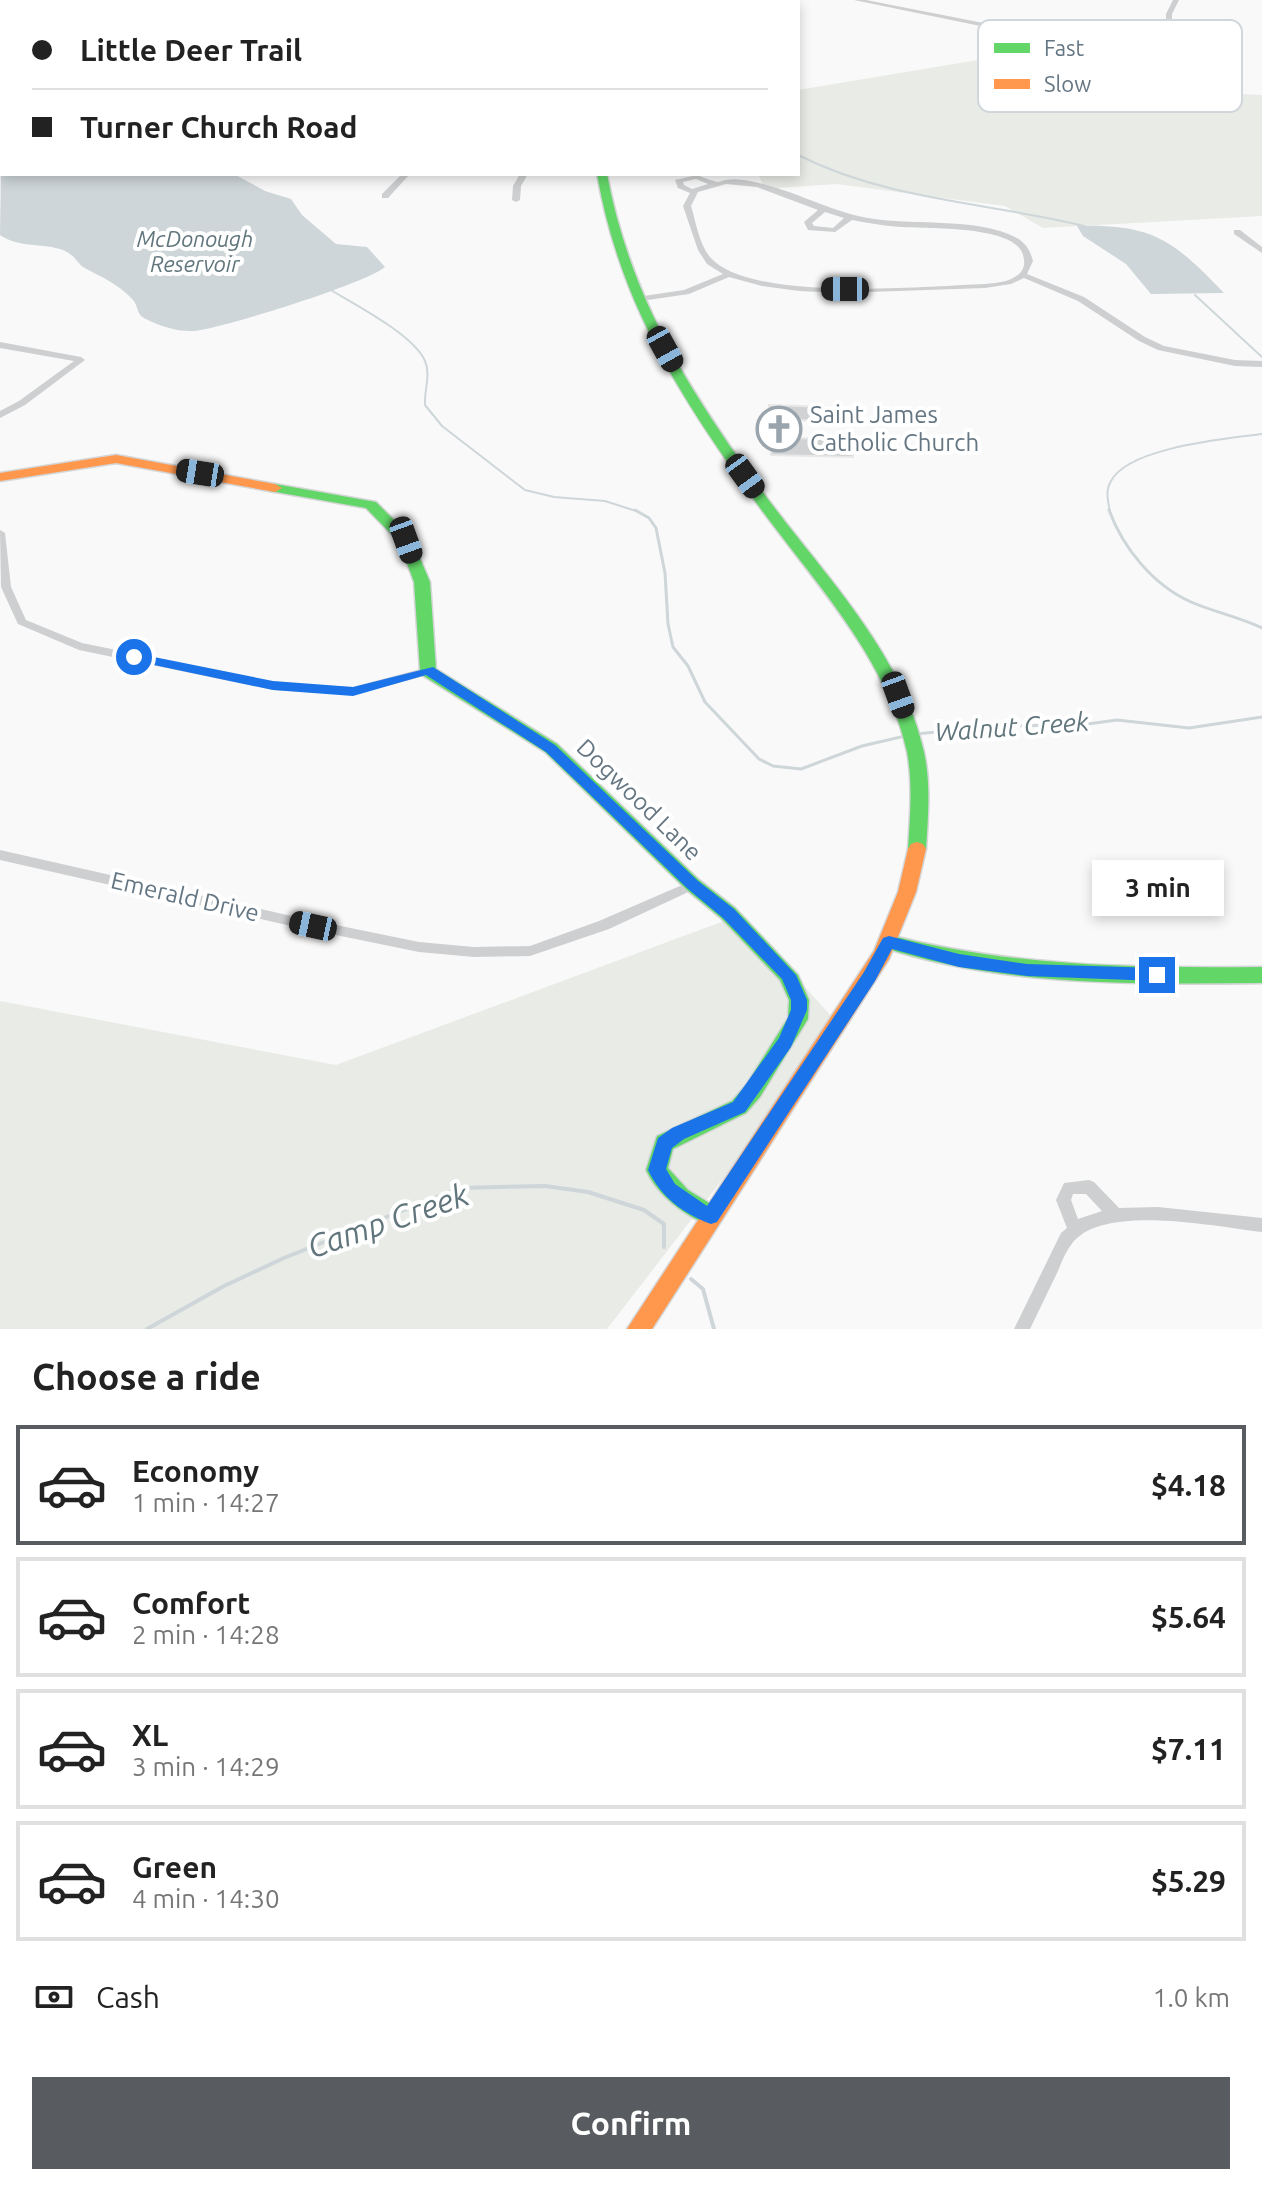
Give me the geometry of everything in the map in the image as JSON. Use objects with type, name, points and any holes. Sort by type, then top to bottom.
[{"type":"main road","points":[[602,176],[610,221],[637,300],[677,371],[728,453],[854,622],[898,695],[916,754],[921,798],[919,843],[910,887],[889,942],[639,1329]]},
{"type":"main road","points":[[0,477],[116,459],[371,505],[406,540],[422,582],[428,671]]},
{"type":"main road","name":"Dogwood Lane","points":[[428,671],[551,748],[693,885],[728,913],[788,975],[799,1000],[798,1019],[739,1107],[664,1143],[657,1170],[669,1189],[690,1206],[711,1216]]},
{"type":"main road","points":[[889,942],[959,961],[1027,970],[1076,974],[1262,975]]},
{"type":"street","points":[[857,0],[978,24]]},
{"type":"street","points":[[1169,20],[1176,0]]},
{"type":"street","points":[[385,196],[404,176]]},
{"type":"street","points":[[516,200],[517,186],[523,176]]},
{"type":"street","points":[[693,192],[681,186],[679,180],[693,176],[712,183],[760,184],[823,210],[851,217],[996,233],[1025,250],[1029,260],[1023,275],[985,286],[769,287],[727,275],[711,263],[702,251],[687,206],[693,192],[712,183]]},
{"type":"street","points":[[823,210],[808,222],[811,228],[835,230],[851,217]]},
{"type":"street","points":[[1237,232],[1262,251]]},
{"type":"street","points":[[637,300],[686,292],[727,275]]},
{"type":"street","points":[[1023,275],[1081,299],[1161,348],[1235,363],[1262,364]]},
{"type":"street","points":[[0,345],[81,360],[22,403],[0,415]]},
{"type":"street","points":[[0,533],[6,587],[22,622],[79,646],[273,686],[353,691],[428,671]]},
{"type":"street","name":"Emerald Drive","points":[[0,855],[287,920],[419,947],[474,952],[530,951],[604,925],[693,885]]},
{"type":"street","points":[[1074,1228],[1063,1200],[1069,1188],[1089,1187],[1115,1214]]},
{"type":"street","points":[[1022,1329],[1066,1238],[1074,1228],[1104,1215],[1134,1212],[1262,1225]]},
{"type":"shaded area","points":[[978,60],[978,112],[1242,112],[1242,94],[1262,95],[1262,216],[1043,228],[1005,206],[836,184],[765,189],[759,176],[800,176],[800,90]]},
{"type":"shaded area","points":[[740,915],[832,1017],[810,1066],[607,1329],[0,1329],[0,1001],[336,1065]]},
{"type":"water","name":"McDonough Reservoir","points":[[1,176],[238,176],[265,191],[291,199],[302,215],[336,244],[367,247],[385,267],[324,294],[261,314],[209,328],[181,331],[143,317],[133,300],[122,290],[83,267],[63,250],[8,240],[0,235]]},
{"type":"water","points":[[1077,226],[1125,228],[1160,239],[1190,260],[1224,293],[1151,294],[1126,264],[1083,236]]},
{"type":"building","name":"Saint James Catholic Church","points":[[769,405],[831,407],[832,421],[797,420],[797,438],[852,440],[853,457],[771,455],[771,439],[762,438],[762,420],[769,420]]},
{"type":"waterway","points":[[800,156],[868,182],[903,191],[1084,226]]},
{"type":"waterway","name":"Walnut Creek","points":[[329,289],[382,321],[419,351],[427,366],[425,405],[442,426],[525,490],[554,497],[605,501],[638,512]]},
{"type":"waterway","points":[[1195,295],[1262,357]]},
{"type":"waterway","name":"Walnut Creek","points":[[1110,512],[1108,492],[1111,481],[1121,469],[1137,460],[1203,442],[1262,434]]},
{"type":"waterway","name":"Walnut Creek","points":[[1109,510],[1131,551],[1164,586],[1191,602],[1262,628]]},
{"type":"waterway","name":"Walnut Creek","points":[[638,512],[649,518],[656,528],[665,573],[668,624],[673,647],[688,666],[705,702],[759,759],[773,766],[801,769],[862,746],[905,736]]},
{"type":"waterway","name":"Walnut Creek","points":[[916,734],[999,726],[1080,725],[1117,720],[1189,728],[1262,717]]},
{"type":"waterway","name":"Camp Creek","points":[[147,1329],[224,1286],[284,1258],[459,1188],[545,1186],[588,1192],[644,1210],[664,1224],[664,1247]]},
{"type":"waterway","name":"Camp Creek","points":[[691,1279],[703,1289],[714,1329]]},
{"type":"traffic: fast","points":[[602,176],[611,221],[626,269],[670,362],[727,451],[866,640],[887,676],[904,714],[916,754],[920,799],[917,849]]},
{"type":"traffic: fast","points":[[275,488],[371,505],[406,540],[422,582],[428,671],[551,748],[693,885],[728,913],[788,975],[799,1000],[798,1019],[753,1091],[739,1107],[664,1143],[657,1170],[680,1197],[711,1216]]},
{"type":"traffic: fast","points":[[889,942],[981,963],[1028,969],[1121,975],[1262,975]]},
{"type":"traffic: slow","points":[[0,477],[116,459],[275,488]]},
{"type":"traffic: slow","points":[[639,1329],[882,954],[907,892],[917,849]]},
{"type":"place","name":"Saint James Catholic Church","points":[[779,429]]},
{"type":"route","points":[[134,657],[273,686],[353,691],[428,671],[551,748],[693,885],[728,913],[788,975],[799,1000],[799,1010],[798,1019],[785,1042],[739,1107],[664,1143],[657,1170],[669,1189],[690,1206],[711,1216],[889,942],[959,961],[1027,970],[1157,975]]}]
